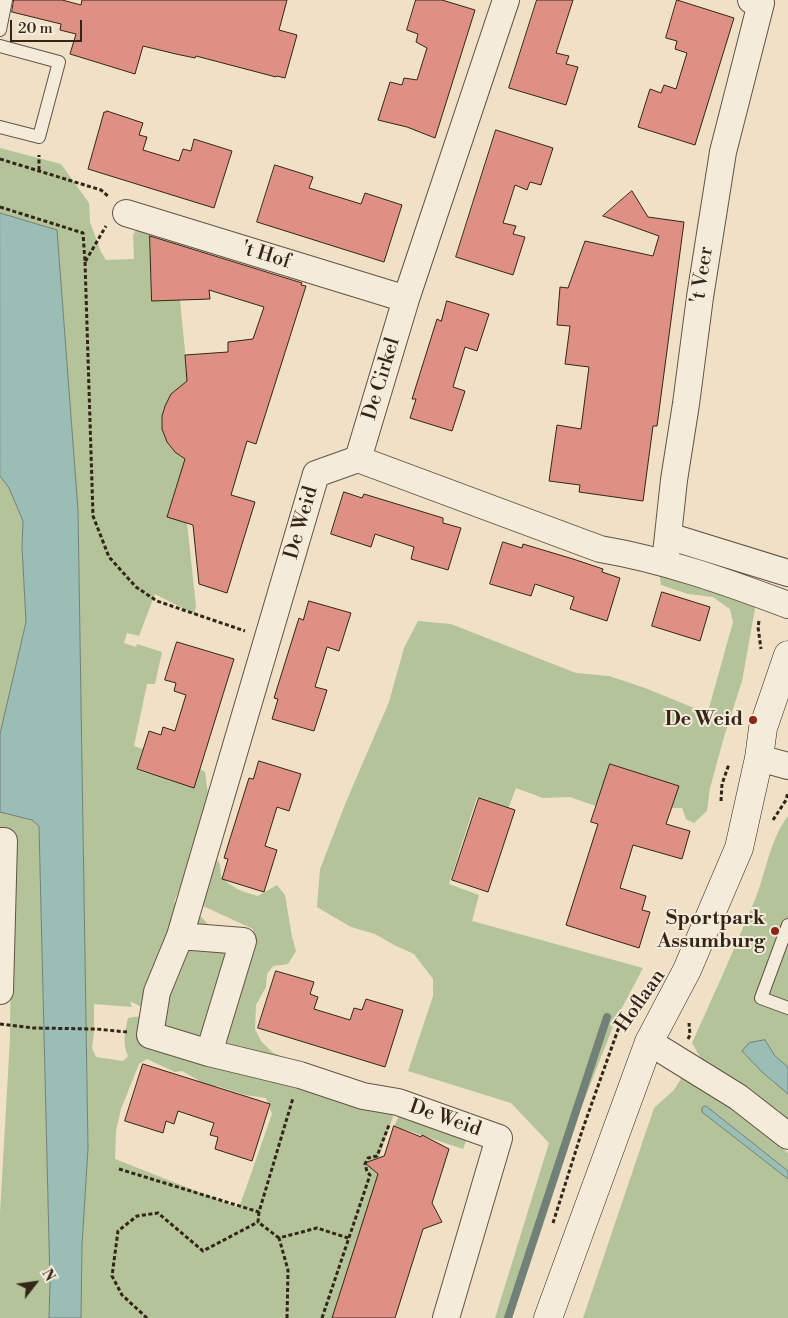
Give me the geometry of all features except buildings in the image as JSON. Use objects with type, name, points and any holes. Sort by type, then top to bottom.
[{"type":"main road","name":"Hoflaan","points":[[548,1318],[649,1042],[687,970],[739,848],[759,758],[763,728],[788,655]]},
{"type":"street","points":[[406,299],[506,0]]},
{"type":"street","name":"'t Veer","points":[[665,563],[700,297],[723,152],[762,4],[750,0]]},
{"type":"street","name":"'t Hof","points":[[122,210],[406,299]]},
{"type":"street","name":"De Cirkel","points":[[358,458],[406,299]]},
{"type":"street","points":[[358,458],[600,549],[665,563],[777,601]]},
{"type":"street","name":"De Weid","points":[[358,458],[316,474],[180,936],[157,992],[150,1035],[209,1053],[300,1075],[363,1096],[398,1102],[499,1138],[446,1318]]},
{"type":"street","points":[[668,536],[788,574]]},
{"type":"street","points":[[759,758],[788,766]]},
{"type":"street","points":[[0,840],[4,841],[0,991]]},
{"type":"street","points":[[180,936],[242,941],[209,1053]]},
{"type":"street","points":[[649,1042],[738,1097],[788,1136]]},
{"type":"lane","points":[[0,30],[6,0]]},
{"type":"lane","points":[[0,46],[59,62],[39,137],[0,127]]},
{"type":"lane","points":[[788,925],[761,998],[788,1008]]},
{"type":"path","points":[[0,160],[101,190],[122,210],[85,262]]},
{"type":"path","points":[[0,207],[83,233],[93,516],[109,557],[136,587],[157,601],[268,639]]},
{"type":"path","points":[[760,654],[758,627],[777,601]]},
{"type":"path","points":[[720,810],[722,784],[730,761]]},
{"type":"path","name":"Hoflaan","points":[[550,1232],[582,1131],[620,1024],[638,1006]]},
{"type":"path","points":[[0,1024],[33,1028],[96,1028]]},
{"type":"path","points":[[258,1222],[258,1212],[300,1075]]},
{"type":"path","points":[[322,1318],[370,1175],[365,1164],[368,1158],[377,1156],[398,1102]]},
{"type":"path","points":[[119,1169],[258,1212]]},
{"type":"path","points":[[147,1318],[122,1295],[112,1276],[118,1231],[137,1216],[158,1213],[203,1251],[258,1222]]},
{"type":"path","points":[[258,1222],[279,1238],[288,1270],[287,1318]]},
{"type":"path","points":[[279,1238],[317,1228],[348,1238]]},
{"type":"green space","points":[[0,148],[61,164],[89,203],[90,222],[101,252],[106,260],[134,259],[133,235],[136,230],[150,231],[152,300],[180,300],[188,382],[177,389],[169,399],[164,409],[162,420],[163,431],[167,441],[174,451],[185,459],[167,516],[187,523],[196,606],[194,614],[155,594],[139,636],[127,633],[124,643],[136,647],[137,644],[162,652],[155,684],[147,684],[134,746],[143,749],[137,770],[193,787],[200,769],[205,772],[208,794],[180,888],[174,902],[193,908],[215,932],[225,952],[207,1032],[250,954],[253,929],[203,906],[212,853],[220,864],[221,877],[234,887],[258,896],[277,885],[285,895],[296,951],[288,964],[273,966],[267,974],[266,987],[256,1005],[255,1029],[261,1041],[272,1052],[286,1058],[295,1084],[398,1102],[378,1160],[379,1172],[332,1318],[81,1318],[82,1245],[88,1148],[78,510],[57,230],[0,213]],"holes":[[[130,1001],[145,1009],[142,1016],[128,1018],[125,1033],[128,1056],[123,1061],[96,1057],[92,1048],[94,1004],[132,1007]],[[147,1059],[175,1072],[182,1071],[198,1080],[207,1088],[217,1086],[245,1095],[266,1098],[272,1114],[239,1208],[115,1159],[116,1131],[121,1109],[139,1064]]]},
{"type":"green space","points":[[0,476],[9,488],[23,521],[22,547],[26,622],[0,734]]},
{"type":"green space","points":[[659,572],[756,603],[742,681],[710,788],[707,811],[694,823],[686,819],[682,808],[671,808],[678,786],[611,764],[596,806],[570,797],[543,798],[516,788],[508,809],[477,797],[449,884],[479,895],[472,921],[643,968],[616,1019],[570,1136],[508,1318],[495,1318],[549,1143],[511,1103],[408,1071],[433,996],[433,979],[414,954],[375,934],[351,927],[317,907],[320,869],[346,802],[389,702],[404,648],[418,621],[451,624],[576,673],[609,676],[699,710],[709,708],[733,622],[730,609],[713,597],[688,594],[661,585]]},
{"type":"green space","points":[[0,812],[32,820],[39,826],[50,1283],[49,1318],[0,1318],[0,1213],[10,1038],[11,945],[0,834]]},
{"type":"green space","points":[[788,816],[788,1067],[775,1056],[765,1040],[742,1051],[762,1072],[788,1094],[788,1130],[704,1064],[692,1043],[754,902],[776,836]]},
{"type":"green space","points":[[685,1072],[788,1153],[788,1171],[706,1106],[702,1108],[702,1112],[788,1179],[788,1318],[583,1318],[654,1108],[674,1090]]},
{"type":"green space","points":[[400,1114],[468,1136],[463,1149],[394,1126]]},
{"type":"water","points":[[0,213],[57,230],[78,510],[88,1148],[82,1245],[81,1318],[49,1318],[50,1283],[39,826],[32,820],[0,812],[0,734],[26,622],[22,547],[23,521],[9,488],[0,476]]},
{"type":"water","points":[[765,1040],[775,1056],[788,1067],[788,1094],[762,1072],[742,1051],[749,1043]]},
{"type":"water","points":[[706,1106],[788,1171],[788,1179],[702,1112],[702,1108]]},
{"type":"waterway","points":[[508,1318],[607,1017]]},
{"type":"place","name":"De Weid","points":[[753,720]]},
{"type":"place","name":"Sportpark Assumburg","points":[[775,931]]}]
